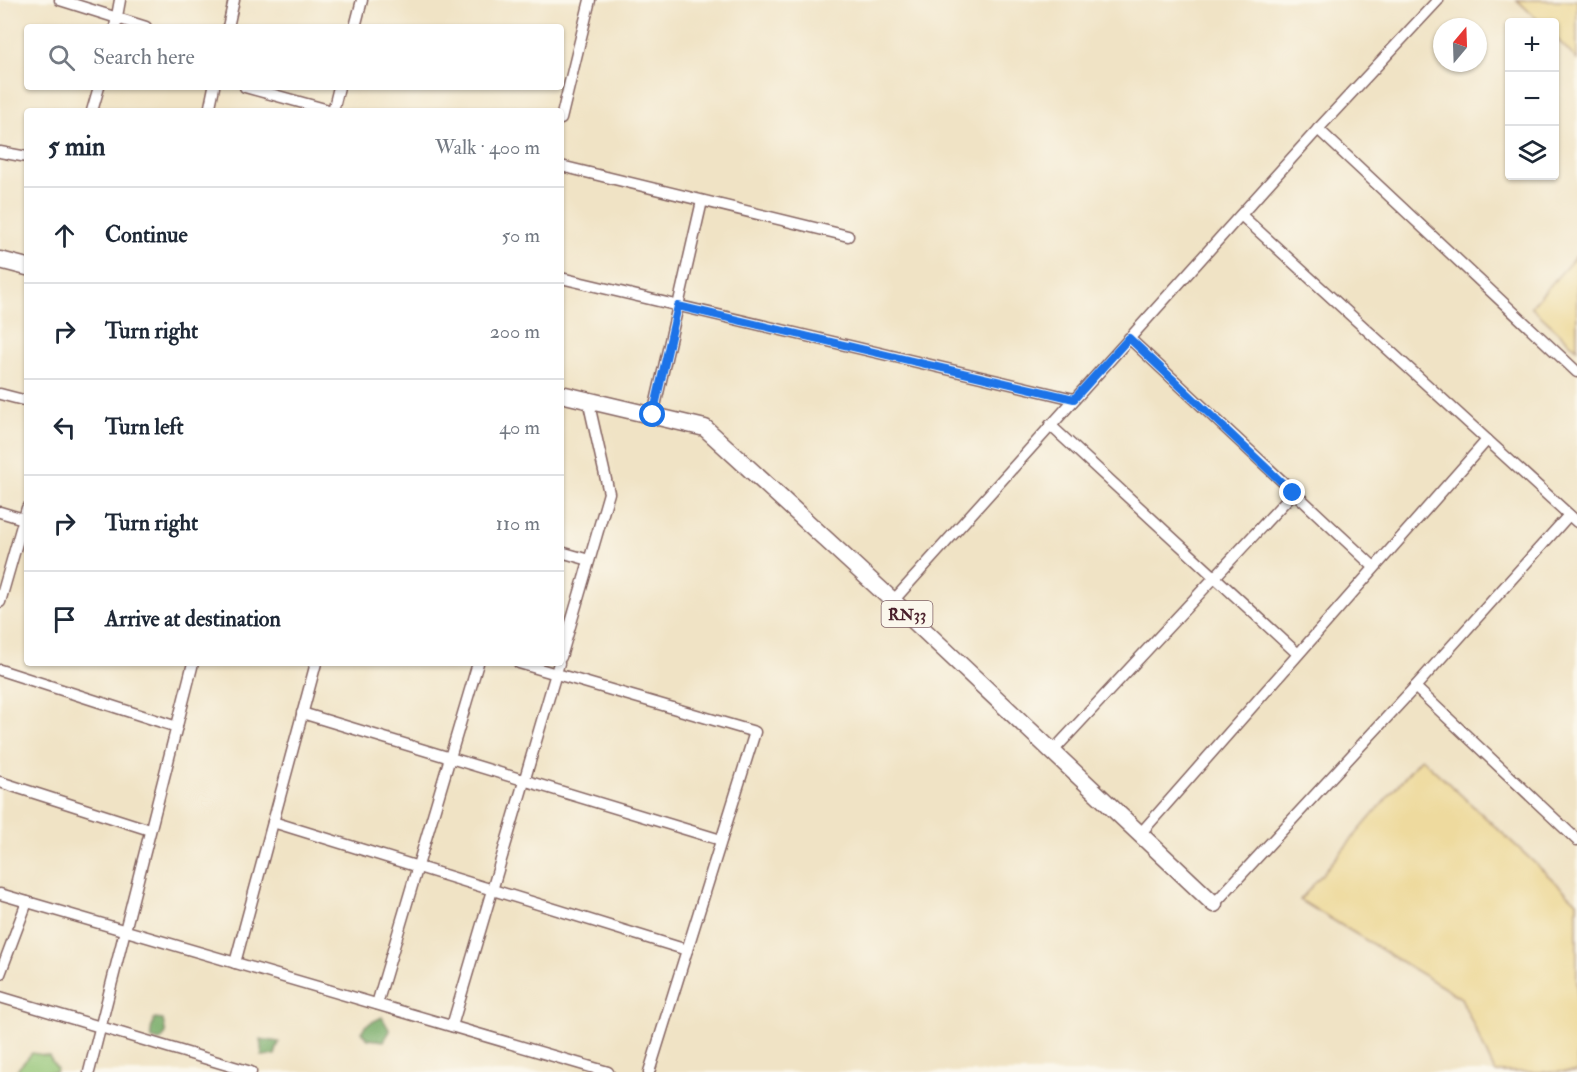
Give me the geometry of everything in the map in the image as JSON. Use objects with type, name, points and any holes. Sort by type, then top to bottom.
[{"type":"main road","points":[[0,260],[24,266]]},
{"type":"main road","name":"RN33","points":[[564,395],[705,428],[893,601],[1214,904]]},
{"type":"street","points":[[60,0],[116,22],[120,0]]},
{"type":"street","points":[[229,24],[234,0]]},
{"type":"street","points":[[356,24],[362,0]]},
{"type":"street","points":[[564,108],[590,0]]},
{"type":"street","points":[[893,601],[1318,129],[1438,0]]},
{"type":"street","points":[[93,108],[98,90]]},
{"type":"street","points":[[210,108],[213,90]]},
{"type":"street","points":[[256,90],[322,108]]},
{"type":"street","points":[[334,108],[338,90]]},
{"type":"street","points":[[1318,129],[1577,372]]},
{"type":"street","points":[[0,152],[24,156]]},
{"type":"street","points":[[564,167],[848,236]]},
{"type":"street","points":[[653,415],[702,201]]},
{"type":"street","points":[[1214,904],[1573,518],[1241,215]]},
{"type":"street","points":[[564,279],[1074,399]]},
{"type":"street","points":[[1129,338],[1374,567]]},
{"type":"street","points":[[0,394],[24,400]]},
{"type":"street","points":[[564,647],[609,493],[588,400]]},
{"type":"street","points":[[1050,425],[1298,654]]},
{"type":"street","points":[[1140,834],[1487,440]]},
{"type":"street","points":[[1052,752],[1293,493]]},
{"type":"street","points":[[0,512],[24,520]]},
{"type":"street","points":[[0,602],[24,523]]},
{"type":"street","points":[[564,553],[589,560]]},
{"type":"street","points":[[89,1072],[192,666]]},
{"type":"street","points":[[235,963],[315,666]]},
{"type":"street","points":[[376,1004],[477,666]]},
{"type":"street","points":[[542,666],[557,668],[755,732],[649,1072]]},
{"type":"street","points":[[452,1026],[557,668]]},
{"type":"street","points":[[0,670],[177,727]]},
{"type":"street","points":[[1415,687],[1577,840]]},
{"type":"street","points":[[302,713],[721,840]]},
{"type":"street","points":[[0,783],[150,830]]},
{"type":"street","points":[[273,822],[687,950]]},
{"type":"street","points":[[0,894],[608,1072]]},
{"type":"street","points":[[0,974],[27,902]]},
{"type":"street","points":[[0,997],[251,1072]]},
{"type":"green space","points":[[382,1017],[390,1031],[384,1041],[368,1039],[361,1032],[366,1025]]},
{"type":"green space","points":[[154,1019],[163,1020],[166,1034],[160,1041],[152,1039],[151,1030]]},
{"type":"green space","points":[[260,1039],[279,1042],[275,1055],[262,1056]]},
{"type":"green space","points":[[32,1053],[49,1056],[57,1069],[56,1072],[15,1072]]},
{"type":"sand","points":[[1517,0],[1577,0],[1577,60],[1559,41],[1559,18],[1536,18]]},
{"type":"sand","points":[[1577,255],[1577,349],[1531,307]]},
{"type":"sand","points":[[1421,758],[1577,902],[1577,1072],[1495,1072],[1461,998],[1300,900]]},
{"type":"route","points":[[653,415],[678,306],[1074,399],[1129,338],[1293,493]]}]
